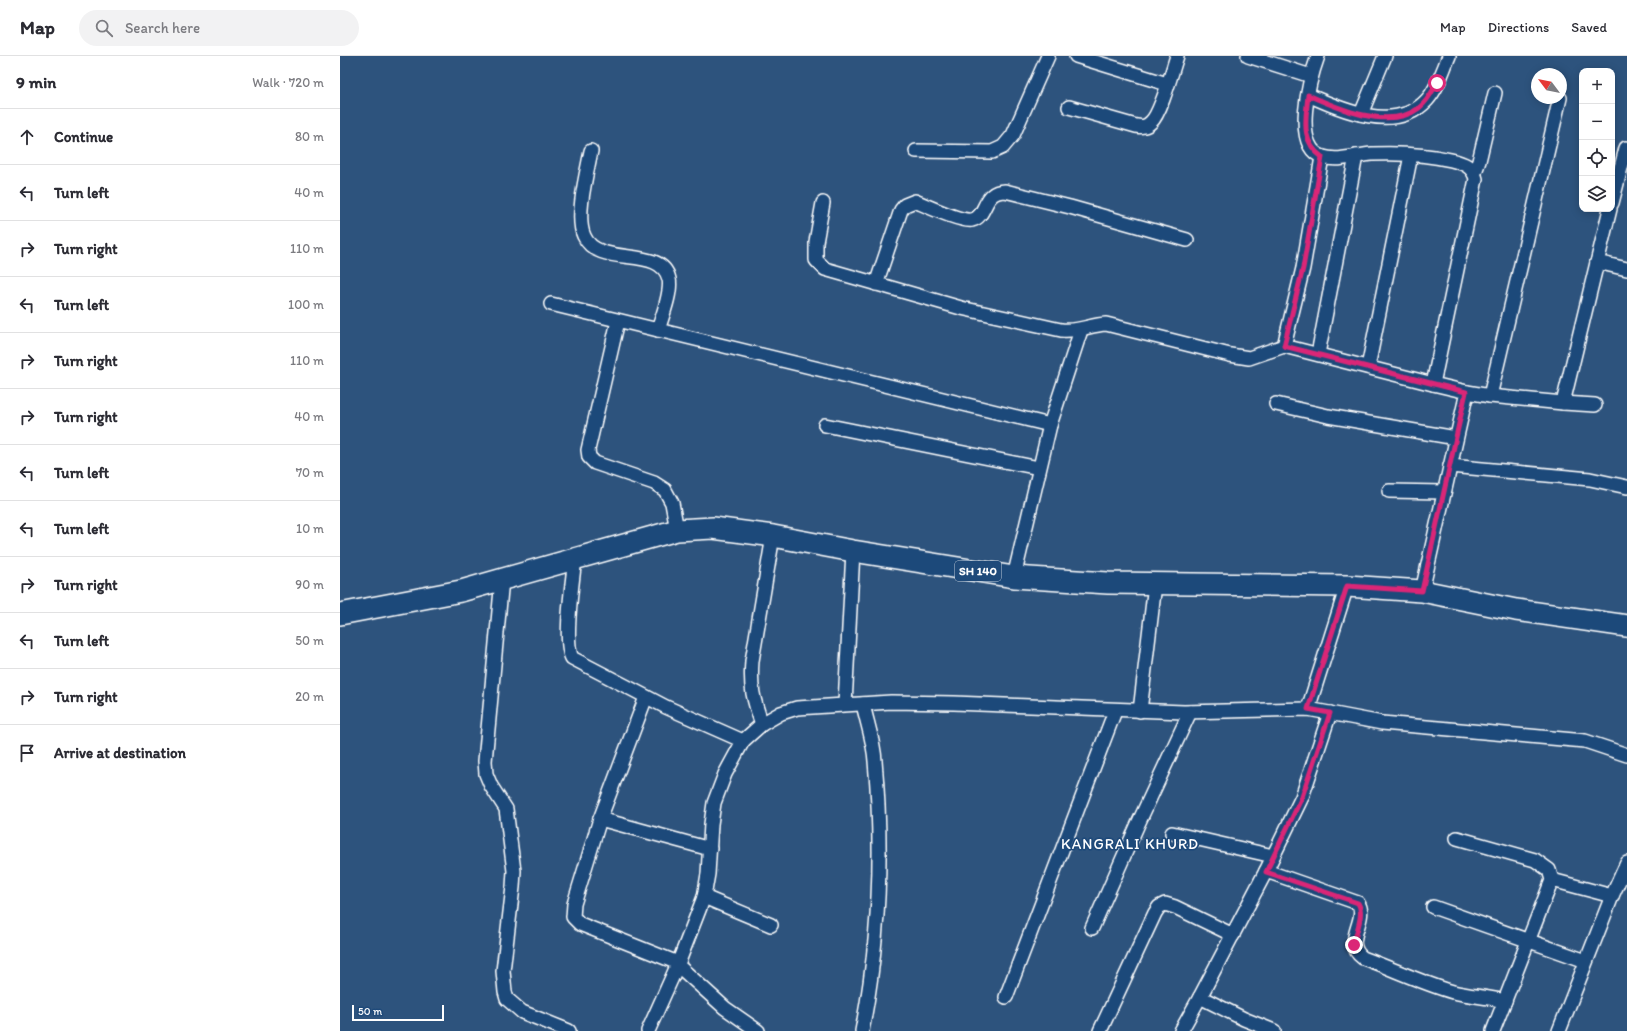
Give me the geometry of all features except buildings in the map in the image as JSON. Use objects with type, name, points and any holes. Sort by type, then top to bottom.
[{"type":"main road","name":"SH 140","points":[[340,614],[461,591],[677,530],[713,528],[773,536],[854,551],[1014,577],[1108,583],[1347,586],[1422,591],[1516,610],[1627,626]]},
{"type":"street","points":[[916,151],[992,152],[1003,147],[1013,135],[1048,56]]},
{"type":"street","points":[[1076,56],[1167,84]]},
{"type":"street","points":[[1069,107],[1142,127],[1154,119],[1177,56]]},
{"type":"street","points":[[1248,56],[1311,76]]},
{"type":"street","points":[[1318,56],[1311,76],[1308,95],[1306,132],[1313,151],[1322,157],[1332,159],[1356,156],[1423,155],[1460,162],[1475,172]]},
{"type":"street","points":[[1361,114],[1385,56]]},
{"type":"street","points":[[1308,95],[1338,108],[1361,114],[1385,117],[1403,115],[1418,108],[1428,99],[1449,56]]},
{"type":"street","points":[[1433,384],[1474,191],[1476,179],[1475,172],[1495,93]]},
{"type":"street","points":[[1490,396],[1559,104]]},
{"type":"street","points":[[1615,191],[1626,148]]},
{"type":"street","points":[[591,151],[582,197],[583,235],[588,244],[596,250],[647,260],[659,265],[665,272],[669,280],[668,291],[658,330]]},
{"type":"street","points":[[1368,367],[1411,155]]},
{"type":"street","points":[[1318,354],[1356,156]]},
{"type":"street","points":[[1284,346],[1303,268],[1322,157]]},
{"type":"street","points":[[876,284],[897,219],[905,205],[915,201],[960,218],[971,220],[980,214],[989,198],[994,193],[1005,191],[1070,207],[1187,240]]},
{"type":"street","points":[[823,203],[816,242],[816,260],[825,269],[961,308],[1061,330],[1081,330],[1094,325],[1106,324],[1230,355],[1250,358],[1284,346],[1466,392],[1490,396],[1595,405]]},
{"type":"street","points":[[1562,403],[1609,212]]},
{"type":"street","points":[[1597,262],[1627,269]]},
{"type":"street","points":[[551,304],[1050,425]]},
{"type":"street","points":[[618,321],[588,450],[588,457],[595,463],[654,483],[664,490],[672,503],[677,530]]},
{"type":"street","points":[[1014,577],[1050,425],[1081,330]]},
{"type":"street","points":[[1422,591],[1466,392]]},
{"type":"street","points":[[1276,404],[1328,416],[1456,438]]},
{"type":"street","points":[[825,425],[1039,468]]},
{"type":"street","points":[[1450,466],[1582,478],[1627,487]]},
{"type":"street","points":[[1389,491],[1443,492]]},
{"type":"street","points":[[762,724],[751,691],[751,677],[752,661],[773,536]]},
{"type":"street","points":[[845,704],[854,551]]},
{"type":"street","points":[[575,558],[568,631],[569,652],[572,658],[666,707],[743,741]]},
{"type":"street","points":[[502,579],[485,761],[486,774],[491,786],[506,809],[514,871],[503,971],[505,992],[507,999],[513,1006],[522,1012],[569,1031]]},
{"type":"street","points":[[1140,711],[1155,584]]},
{"type":"street","points":[[1308,709],[1347,586]]},
{"type":"street","points":[[646,697],[600,819],[574,904],[573,917],[580,924],[667,958],[678,964],[719,1004],[758,1031]]},
{"type":"street","points":[[648,1031],[678,964],[704,897],[708,874],[711,824],[714,803],[725,774],[743,741],[762,724],[781,713],[797,708],[891,702],[1190,712],[1308,709],[1382,724],[1585,741],[1627,755]]},
{"type":"street","points":[[862,1031],[870,989],[880,861],[875,759],[863,704]]},
{"type":"street","points":[[1006,997],[1115,710]]},
{"type":"street","points":[[1092,928],[1190,712]]},
{"type":"street","points":[[1181,1031],[1266,872],[1302,797],[1330,713]]},
{"type":"street","points":[[600,819],[710,849]]},
{"type":"street","points":[[1172,833],[1273,856]]},
{"type":"street","points":[[1457,838],[1535,860],[1549,870],[1552,880],[1493,1031]]},
{"type":"street","points":[[1559,1031],[1612,896],[1627,863]]},
{"type":"street","points":[[1266,872],[1358,903],[1361,907],[1354,945],[1357,953],[1363,958],[1438,987],[1456,992],[1505,1001]]},
{"type":"street","points":[[1552,880],[1612,896]]},
{"type":"street","points":[[704,897],[770,924]]},
{"type":"street","points":[[1100,1031],[1155,913],[1160,907],[1165,904],[1175,907],[1233,935]]},
{"type":"street","points":[[1433,907],[1586,961]]},
{"type":"street","points":[[1200,997],[1244,1019],[1274,1031]]},
{"type":"district","name":"KANGRALI KHURD","points":[[1130,844]]},
{"type":"route","points":[[1354,945],[1361,907],[1358,903],[1353,900],[1266,872],[1302,797],[1330,713],[1308,709],[1347,586],[1422,591],[1466,392],[1284,346],[1303,268],[1322,157],[1313,151],[1306,132],[1305,121],[1308,95],[1338,108],[1361,114],[1385,117],[1403,115],[1418,108],[1428,99],[1437,83]]}]
